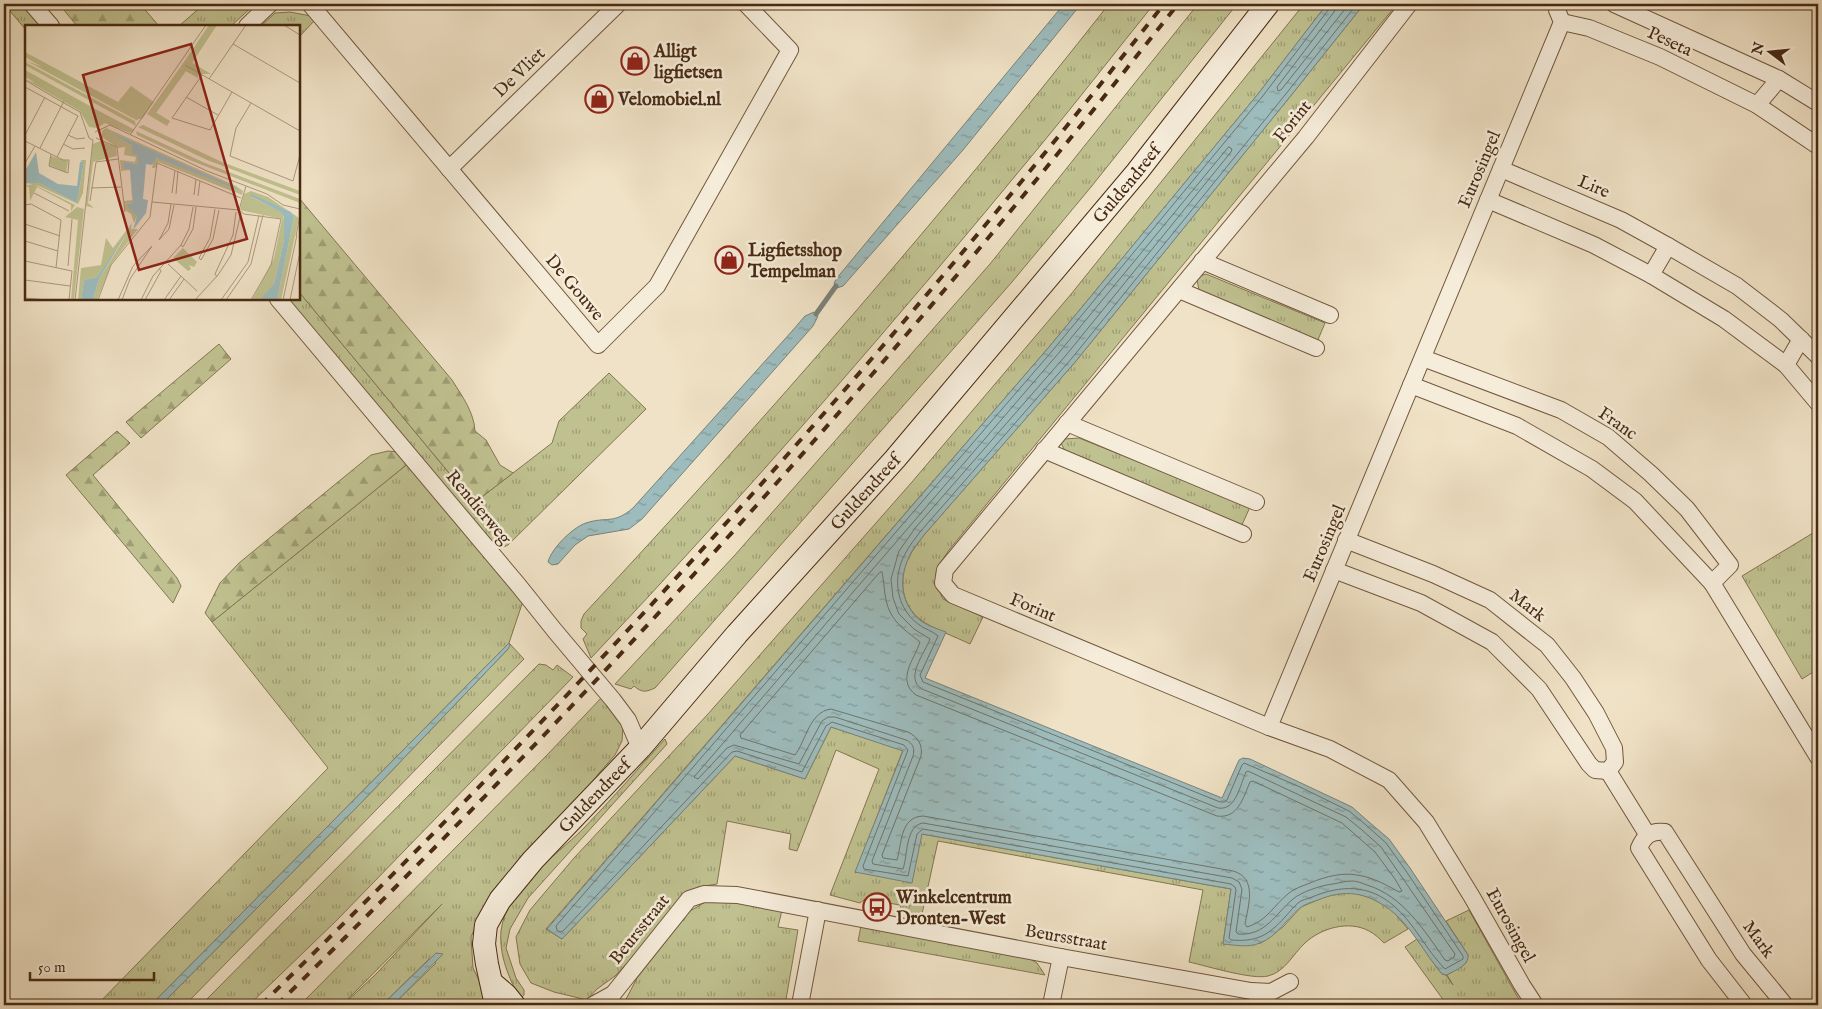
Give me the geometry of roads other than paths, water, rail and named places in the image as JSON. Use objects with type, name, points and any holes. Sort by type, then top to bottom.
[{"type":"street","points":[[32,4],[50,25]]},
{"type":"street","points":[[248,25],[270,4]]},
{"type":"street","name":"De Gouwe","points":[[310,4],[598,345],[657,286],[790,50],[746,4]]},
{"type":"street","name":"De Vliet","points":[[449,169],[618,4]]},
{"type":"street","name":"Guldendreef","points":[[496,1005],[486,964],[484,944],[486,925],[500,900],[533,860],[640,748],[737,634],[894,459],[1130,180],[1268,4]]},
{"type":"street","name":"Forint","points":[[1269,727],[953,595],[942,583],[945,570],[1306,137],[1409,4]]},
{"type":"street","points":[[1557,4],[1557,10],[1562,22]]},
{"type":"street","name":"Peseta","points":[[1614,4],[1779,79],[1818,103]]},
{"type":"street","name":"Peseta","points":[[1562,22],[1589,28],[1660,57],[1757,106],[1818,146]]},
{"type":"street","name":"Eurosingel","points":[[1535,1005],[1426,822],[1389,780],[1330,749],[1269,727],[1562,22]]},
{"type":"street","points":[[1757,106],[1779,79]]},
{"type":"street","name":"Lire","points":[[1501,169],[1622,220],[1737,286],[1781,320],[1818,356]]},
{"type":"street","points":[[1488,200],[1594,245],[1724,319],[1786,364],[1818,403]]},
{"type":"street","points":[[1651,276],[1668,246]]},
{"type":"street","points":[[1202,260],[1330,314]]},
{"type":"street","points":[[1179,290],[1316,348]]},
{"type":"street","name":"Rendierweg","points":[[279,300],[613,700],[628,720],[640,748]]},
{"type":"street","points":[[1786,364],[1801,339]]},
{"type":"street","name":"Franc","points":[[1422,358],[1561,410],[1608,437],[1651,474],[1687,509],[1730,565],[1712,583]]},
{"type":"street","points":[[1411,385],[1516,426],[1592,468],[1636,501],[1712,583],[1818,757]]},
{"type":"street","points":[[1067,423],[1256,502]]},
{"type":"street","points":[[1044,450],[1243,534]]},
{"type":"street","name":"Mark","points":[[1346,540],[1433,574],[1490,600],[1547,645],[1573,678],[1596,713],[1614,748],[1615,762],[1608,771]]},
{"type":"street","points":[[1334,570],[1422,603],[1492,642],[1539,689],[1589,764],[1595,770],[1608,771],[1647,834],[1638,848],[1709,960],[1744,1005]]},
{"type":"street","name":"Mark","points":[[1647,834],[1658,831],[1665,832],[1743,954],[1785,1005]]},
{"type":"street","name":"Beursstraat","points":[[593,1005],[610,1000],[689,899],[704,894],[737,895],[1061,957],[1252,991],[1271,992],[1290,982]]},
{"type":"street","points":[[800,1005],[818,910]]},
{"type":"street","points":[[1051,1005],[1061,957]]},
{"type":"street","points":[[492,983],[514,1005]]},
{"type":"water","points":[[1064,4],[1081,4],[963,150],[843,286],[837,288],[834,284],[836,279]]},
{"type":"water","points":[[1327,4],[1364,4],[1076,361],[924,535],[912,551],[903,574],[903,592],[914,615],[930,626],[946,632],[925,678],[1222,798],[1239,760],[1243,758],[1250,759],[1352,807],[1389,839],[1468,955],[1466,962],[1447,975],[1442,974],[1397,915],[1372,899],[1355,894],[1337,894],[1306,904],[1266,940],[1255,945],[1242,946],[1223,944],[1231,889],[922,834],[912,883],[855,872],[903,751],[831,727],[805,779],[735,756],[562,939],[547,929],[1049,347],[1258,94]]},
{"type":"water","points":[[814,312],[818,316],[813,326],[642,519],[629,529],[588,536],[575,545],[558,564],[552,565],[548,562],[558,545],[581,525],[593,521],[620,517],[633,508],[805,316]]},
{"type":"water","points":[[509,643],[508,649],[360,804],[161,1005],[151,1005]]},
{"type":"water","points":[[436,953],[443,954],[393,1005],[382,1005]]},
{"type":"waterway","points":[[816,314],[836,286]]},
{"type":"railway","points":[[261,1005],[501,764],[732,517],[952,264],[1164,4]]},
{"type":"railway","points":[[277,1005],[384,899],[542,737],[759,503],[882,363],[1002,221],[1178,4]]},
{"type":"place","name":"Alligt ligfietsen","points":[[635,61]]},
{"type":"place","name":"Velomobiel.nl","points":[[599,99]]},
{"type":"place","name":"Ligfietsshop Tempelman","points":[[729,260]]},
{"type":"place","name":"Winkelcentrum Dronten-West","points":[[877,907]]}]
